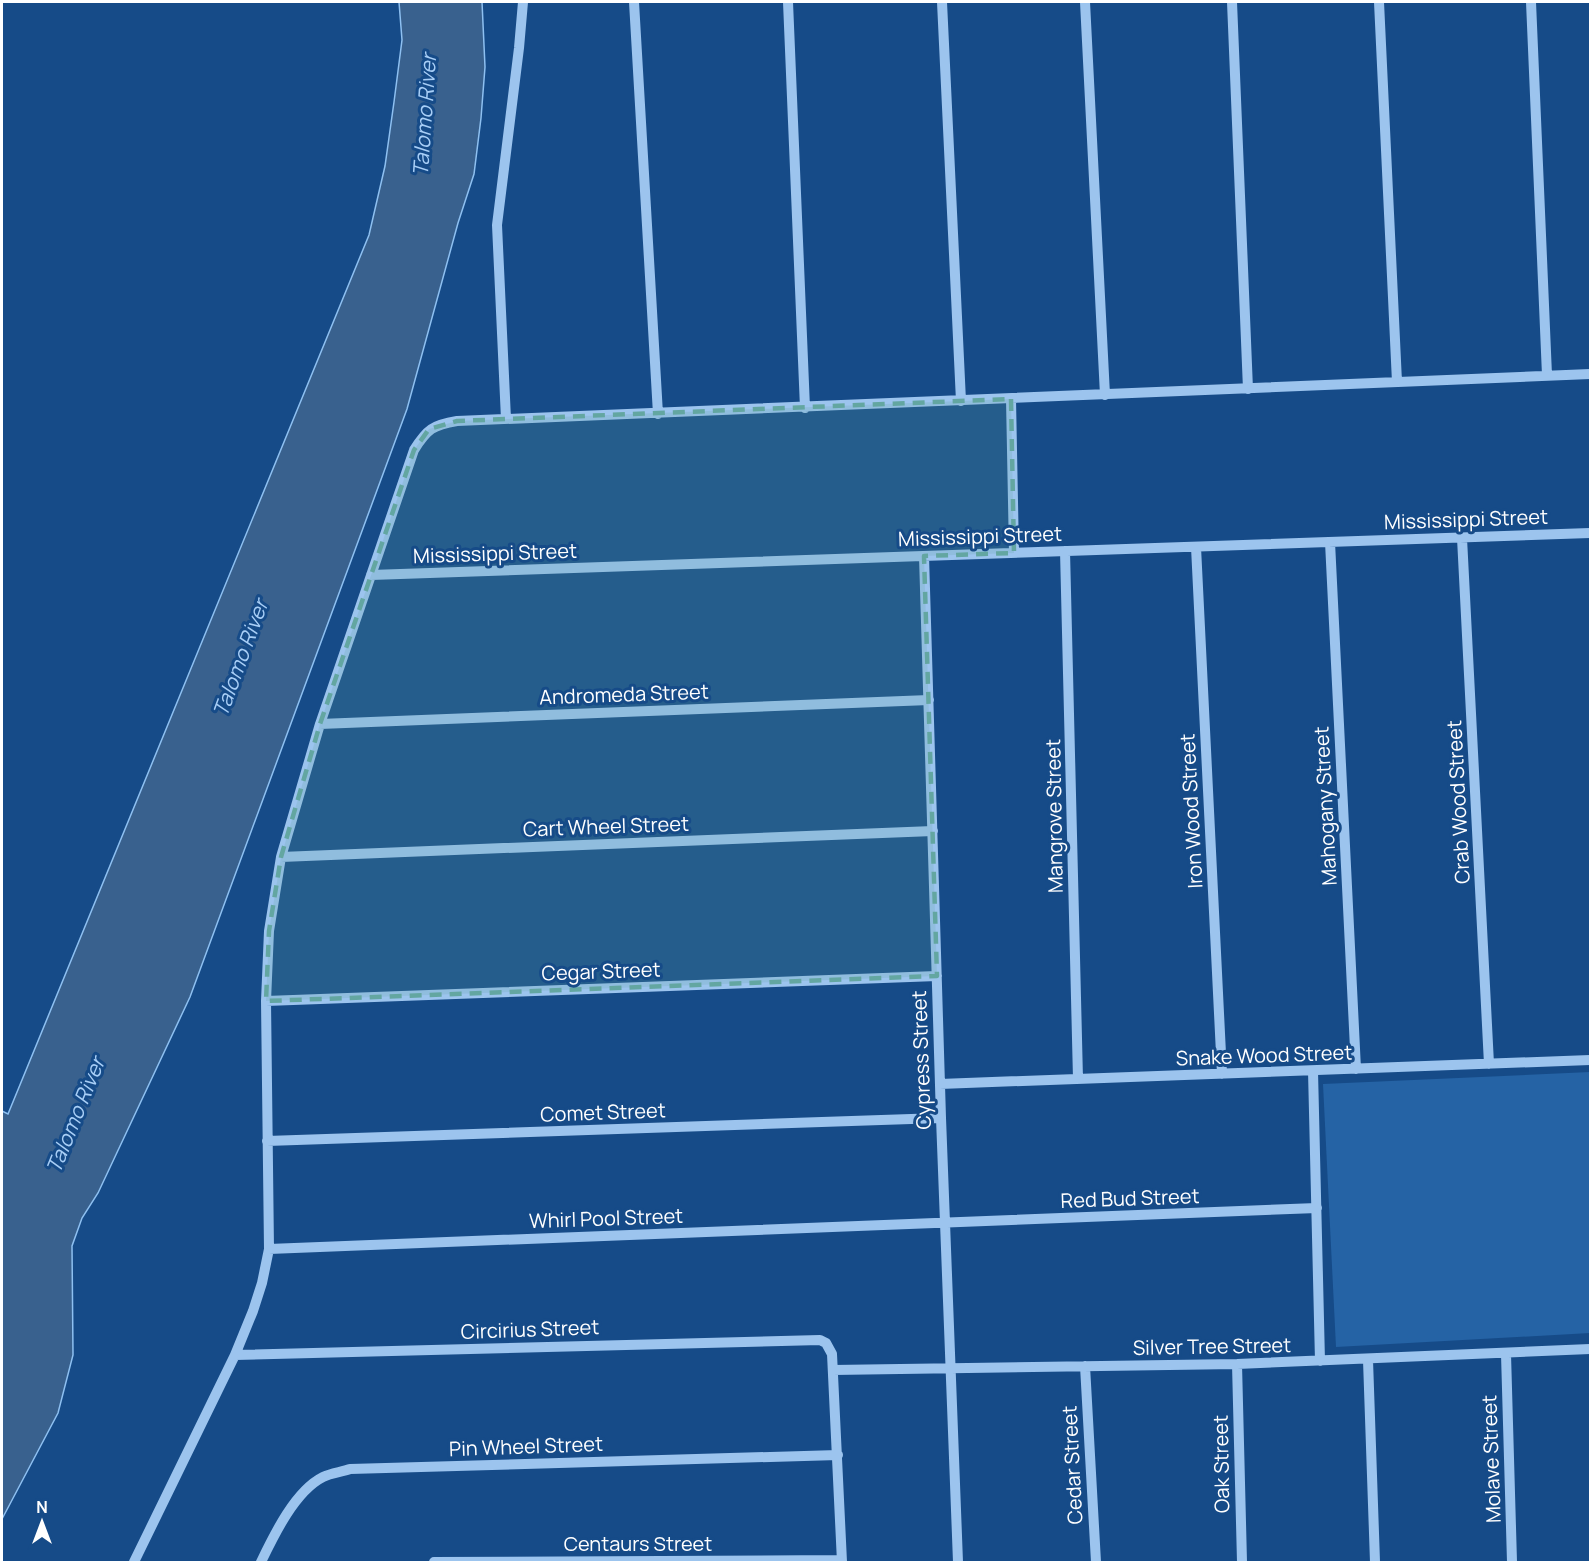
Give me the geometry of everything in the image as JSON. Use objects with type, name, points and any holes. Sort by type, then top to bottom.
[{"type":"street","points":[[506,419],[497,225],[523,2]]},
{"type":"street","points":[[634,2],[658,414]]},
{"type":"street","points":[[788,2],[805,408]]},
{"type":"street","points":[[942,2],[961,401]]},
{"type":"street","points":[[1085,2],[1105,395]]},
{"type":"street","points":[[1232,2],[1248,388]]},
{"type":"street","points":[[1380,2],[1396,382]]},
{"type":"street","points":[[1531,2],[1547,375]]},
{"type":"street","points":[[134,1563],[235,1355],[262,1283],[269,1249],[266,1001],[269,931],[281,857],[320,724],[414,450],[429,429],[441,424],[506,419],[1590,374]]},
{"type":"street","points":[[1011,399],[1014,553]]},
{"type":"street","name":"Mississippi Street","points":[[371,575],[1590,533]]},
{"type":"street","name":"Crab Wood Street","points":[[1462,538],[1490,1064]]},
{"type":"street","name":"Mahogany Street","points":[[1330,542],[1356,1069]]},
{"type":"street","name":"Iron Wood Street","points":[[1196,547],[1222,1074]]},
{"type":"street","name":"Mangrove Street","points":[[1065,551],[1078,1079]]},
{"type":"street","name":"Cypress Street","points":[[924,556],[940,1118],[958,1563]]},
{"type":"street","name":"Andromeda Street","points":[[320,724],[928,700]]},
{"type":"street","name":"Cart Wheel Street","points":[[281,857],[933,831]]},
{"type":"street","name":"Cegar Street","points":[[266,1001],[937,976]]},
{"type":"street","name":"Snake Wood Street","points":[[939,1084],[1590,1060]]},
{"type":"street","points":[[1313,1071],[1320,1361]]},
{"type":"street","name":"Comet Street","points":[[267,1142],[940,1118]]},
{"type":"street","name":"Red Bud Street","points":[[944,1224],[1317,1208]]},
{"type":"street","name":"Whirl Pool Street","points":[[269,1249],[944,1224]]},
{"type":"street","name":"Circirius Street","points":[[235,1355],[812,1339],[826,1343],[832,1354],[834,1371]]},
{"type":"street","name":"Silver Tree Street","points":[[834,1371],[1237,1364],[1590,1349]]},
{"type":"street","name":"Molave Street","points":[[1506,1354],[1512,1563]]},
{"type":"street","points":[[1368,1359],[1375,1563]]},
{"type":"street","name":"Oak Street","points":[[1237,1364],[1242,1563]]},
{"type":"street","name":"Cedar Street","points":[[1085,1366],[1096,1563]]},
{"type":"street","points":[[834,1371],[842,1561]]},
{"type":"street","name":"Pin Wheel Street","points":[[261,1563],[275,1535],[300,1496],[323,1477],[350,1469],[838,1455]]},
{"type":"street","name":"Centaurs Street","points":[[434,1563],[842,1561]]},
{"type":"highlighted area","points":[[1011,399],[1014,553],[924,556],[937,976],[266,1001],[269,931],[281,857],[320,724],[414,450],[429,429],[457,421]]},
{"type":"shaded area","points":[[1590,1072],[1590,1333],[1336,1347],[1323,1084]]},
{"type":"water","name":"Talomo River","points":[[399,2],[482,2],[485,67],[474,174],[458,223],[407,409],[190,997],[98,1193],[82,1218],[72,1246],[73,1355],[58,1413],[2,1519],[2,1111],[8,1114],[369,235],[385,166],[402,40]]}]
